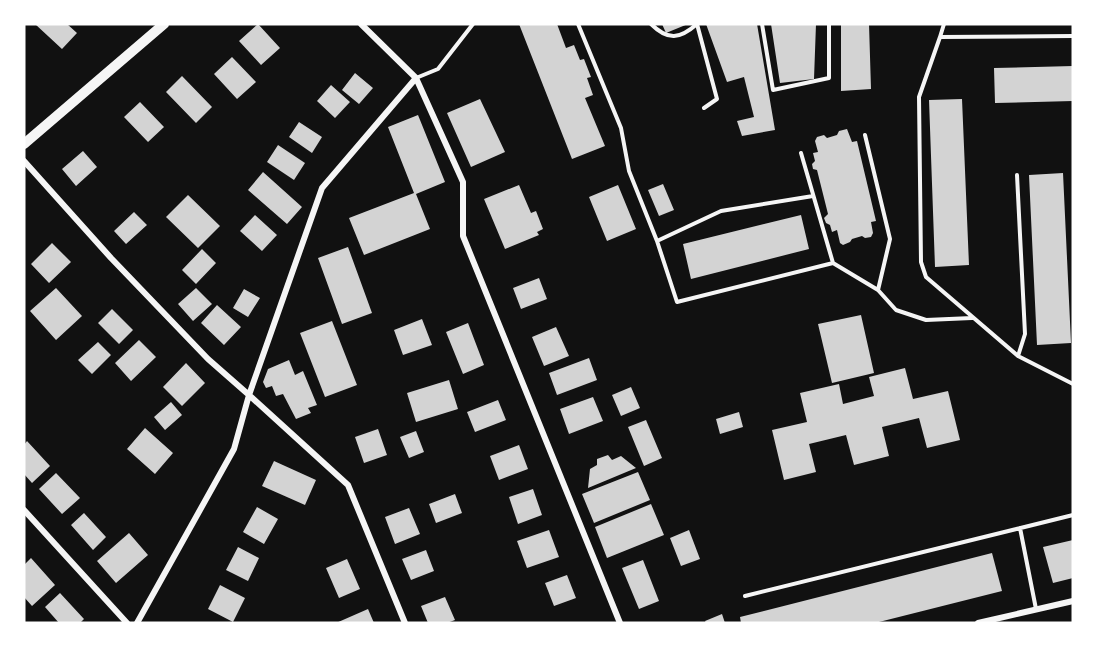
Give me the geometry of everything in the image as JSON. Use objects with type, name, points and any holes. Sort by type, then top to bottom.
[{"type":"main road","points":[[24,144],[164,24]]},
{"type":"street","points":[[361,24],[416,78],[463,182],[463,236],[620,623]]},
{"type":"street","points":[[137,623],[234,449],[249,395],[322,188],[416,78]]},
{"type":"street","points":[[24,161],[111,258],[208,359],[348,485],[405,623]]},
{"type":"street","points":[[24,510],[127,623]]},
{"type":"street","points":[[978,623],[1073,601]]},
{"type":"lane","points":[[416,78],[438,69],[473,24]]},
{"type":"lane","points":[[578,24],[621,128],[628,171],[657,241],[678,302],[833,263]]},
{"type":"lane","points":[[651,24],[659,32],[669,37],[681,35],[697,24],[717,99],[704,108]]},
{"type":"lane","points":[[762,24],[773,90],[829,78],[829,24]]},
{"type":"lane","points":[[944,24],[919,97],[921,262],[926,278],[1018,356],[1073,384]]},
{"type":"lane","points":[[940,37],[1073,36]]},
{"type":"lane","points":[[865,135],[890,239],[878,290]]},
{"type":"lane","points":[[801,153],[833,263],[878,290],[896,310],[926,320],[973,318]]},
{"type":"lane","points":[[1017,176],[1025,334],[1018,356]]},
{"type":"lane","points":[[657,241],[721,211],[813,196]]},
{"type":"lane","points":[[745,596],[1073,515]]},
{"type":"lane","points":[[1020,528],[1036,609]]},
{"type":"building","points":[[35,24],[67,24],[77,33],[62,49]]},
{"type":"building","points":[[258,24],[280,48],[261,65],[239,41]]},
{"type":"building","points":[[519,24],[557,24],[566,48],[574,45],[580,60],[584,59],[591,77],[587,78],[593,95],[585,98],[605,146],[572,159]]},
{"type":"building","points":[[662,24],[688,24],[666,33]]},
{"type":"building","points":[[706,24],[757,24],[775,130],[742,136],[737,121],[754,117],[744,77],[727,82]]},
{"type":"building","points":[[771,24],[816,24],[814,79],[780,83]]},
{"type":"building","points":[[841,24],[869,24],[871,89],[841,91]]},
{"type":"building","points":[[232,57],[256,82],[237,99],[214,74]]},
{"type":"building","points":[[1073,66],[1073,101],[995,103],[994,68]]},
{"type":"building","points":[[355,73],[373,88],[359,104],[342,90]]},
{"type":"building","points":[[182,76],[212,107],[196,123],[166,92]]},
{"type":"building","points":[[331,85],[350,102],[335,118],[317,101]]},
{"type":"building","points":[[480,99],[505,152],[471,167],[447,113]]},
{"type":"building","points":[[962,99],[969,265],[935,267],[929,100]]},
{"type":"building","points":[[140,102],[164,127],[148,142],[124,117]]},
{"type":"building","points":[[418,115],[445,182],[416,194],[430,229],[364,255],[349,218],[414,193],[388,127]]},
{"type":"building","points":[[299,122],[322,137],[312,153],[289,137]]},
{"type":"building","points":[[847,129],[852,142],[857,141],[876,221],[871,222],[873,233],[871,237],[862,236],[843,245],[840,243],[837,230],[832,232],[824,218],[828,214],[817,170],[813,169],[812,164],[815,161],[813,153],[818,152],[815,141],[817,137],[824,135],[827,138]]},
{"type":"building","points":[[278,145],[305,163],[294,180],[267,162]]},
{"type":"building","points":[[83,151],[97,167],[76,186],[62,169]]},
{"type":"building","points":[[263,172],[302,207],[287,224],[248,190]]},
{"type":"building","points":[[1063,173],[1071,343],[1037,345],[1029,175]]},
{"type":"building","points":[[663,184],[674,210],[659,216],[648,190]]},
{"type":"building","points":[[519,185],[531,213],[536,211],[543,229],[537,232],[539,235],[505,249],[484,199]]},
{"type":"building","points":[[618,185],[636,229],[607,241],[589,197]]},
{"type":"building","points":[[188,195],[220,226],[198,248],[166,217]]},
{"type":"building","points":[[134,212],[147,225],[126,244],[114,231]]},
{"type":"building","points":[[255,215],[277,235],[262,251],[240,231]]},
{"type":"building","points":[[801,215],[809,249],[691,279],[683,244]]},
{"type":"building","points":[[52,243],[71,262],[49,283],[31,264]]},
{"type":"building","points":[[348,247],[372,313],[342,324],[318,258]]},
{"type":"building","points":[[202,249],[216,263],[196,284],[182,270]]},
{"type":"building","points":[[539,278],[547,299],[521,309],[513,288]]},
{"type":"building","points":[[56,288],[82,316],[56,340],[30,311]]},
{"type":"building","points":[[196,288],[212,304],[193,321],[178,304]]},
{"type":"building","points":[[244,289],[260,298],[248,317],[233,308]]},
{"type":"building","points":[[217,305],[241,327],[224,345],[201,323]]},
{"type":"building","points":[[112,309],[133,330],[119,344],[98,323]]},
{"type":"building","points":[[861,315],[874,373],[832,383],[818,324]]},
{"type":"building","points":[[422,319],[432,345],[403,355],[394,330]]},
{"type":"building","points":[[332,321],[357,385],[325,397],[300,333]]},
{"type":"building","points":[[468,323],[484,365],[463,374],[446,332]]},
{"type":"building","points":[[556,327],[569,356],[544,366],[532,337]]},
{"type":"building","points":[[139,340],[156,357],[131,381],[115,363]]},
{"type":"building","points":[[98,342],[111,355],[92,374],[78,360]]},
{"type":"building","points":[[589,358],[597,380],[557,395],[549,373]]},
{"type":"building","points":[[289,360],[295,375],[303,371],[317,405],[308,408],[311,413],[296,419],[283,394],[276,396],[272,386],[266,388],[263,382],[268,369]]},
{"type":"building","points":[[186,363],[205,383],[182,406],[163,387]]},
{"type":"building","points":[[905,368],[913,399],[948,391],[960,440],[927,448],[919,418],[882,427],[889,456],[854,465],[846,435],[809,444],[816,472],[784,480],[772,430],[807,422],[800,393],[839,384],[843,404],[874,396],[869,377]]},
{"type":"building","points":[[449,380],[458,409],[416,422],[407,393]]},
{"type":"building","points":[[631,387],[640,408],[621,416],[612,395]]},
{"type":"building","points":[[593,397],[603,421],[569,434],[560,409]]},
{"type":"building","points":[[498,400],[506,420],[475,432],[467,412]]},
{"type":"building","points":[[171,402],[182,415],[165,430],[154,417]]},
{"type":"building","points":[[739,412],[743,427],[720,434],[716,419]]},
{"type":"building","points":[[646,420],[662,458],[644,466],[628,427]]},
{"type":"building","points":[[145,428],[173,453],[155,474],[127,449]]},
{"type":"building","points":[[378,429],[387,455],[364,463],[355,437]]},
{"type":"building","points":[[416,431],[424,452],[409,458],[400,437]]},
{"type":"building","points":[[27,441],[50,466],[32,483],[24,474],[24,445]]},
{"type":"building","points":[[519,445],[528,469],[499,480],[490,456]]},
{"type":"building","points":[[608,455],[612,460],[621,456],[636,468],[588,488],[590,469],[597,465],[597,459]]},
{"type":"building","points":[[274,461],[316,480],[305,505],[262,486]]},
{"type":"building","points":[[638,472],[650,500],[594,523],[582,494]]},
{"type":"building","points":[[56,473],[80,498],[62,514],[39,489]]},
{"type":"building","points":[[533,489],[542,515],[518,524],[509,497]]},
{"type":"building","points":[[455,494],[462,513],[436,523],[429,504]]},
{"type":"building","points":[[651,504],[664,535],[607,558],[595,527]]},
{"type":"building","points":[[257,507],[278,519],[264,544],[243,532]]},
{"type":"building","points":[[409,508],[420,534],[395,544],[385,517]]},
{"type":"building","points":[[84,513],[106,537],[93,550],[71,525]]},
{"type":"building","points":[[549,530],[559,557],[527,568],[517,541]]},
{"type":"building","points":[[689,530],[700,559],[681,566],[670,538]]},
{"type":"building","points":[[129,533],[148,555],[116,583],[97,561]]},
{"type":"building","points":[[1073,540],[1073,578],[1053,583],[1043,547]]},
{"type":"building","points":[[238,547],[259,558],[248,581],[226,570]]},
{"type":"building","points":[[426,550],[434,571],[411,580],[402,559]]},
{"type":"building","points":[[992,553],[1002,591],[875,623],[741,623],[740,617]]},
{"type":"building","points":[[31,558],[55,585],[32,606],[24,597],[24,565]]},
{"type":"building","points":[[347,559],[360,589],[339,598],[326,568]]},
{"type":"building","points":[[643,560],[659,601],[639,609],[622,568]]},
{"type":"building","points":[[567,575],[576,598],[554,606],[545,583]]},
{"type":"building","points":[[220,585],[245,598],[233,622],[208,609]]},
{"type":"building","points":[[60,593],[84,619],[80,623],[59,623],[45,607]]},
{"type":"building","points":[[445,597],[455,620],[447,623],[428,623],[421,606]]},
{"type":"building","points":[[368,609],[374,623],[336,623]]},
{"type":"building","points":[[722,614],[725,623],[706,623],[705,621]]}]
